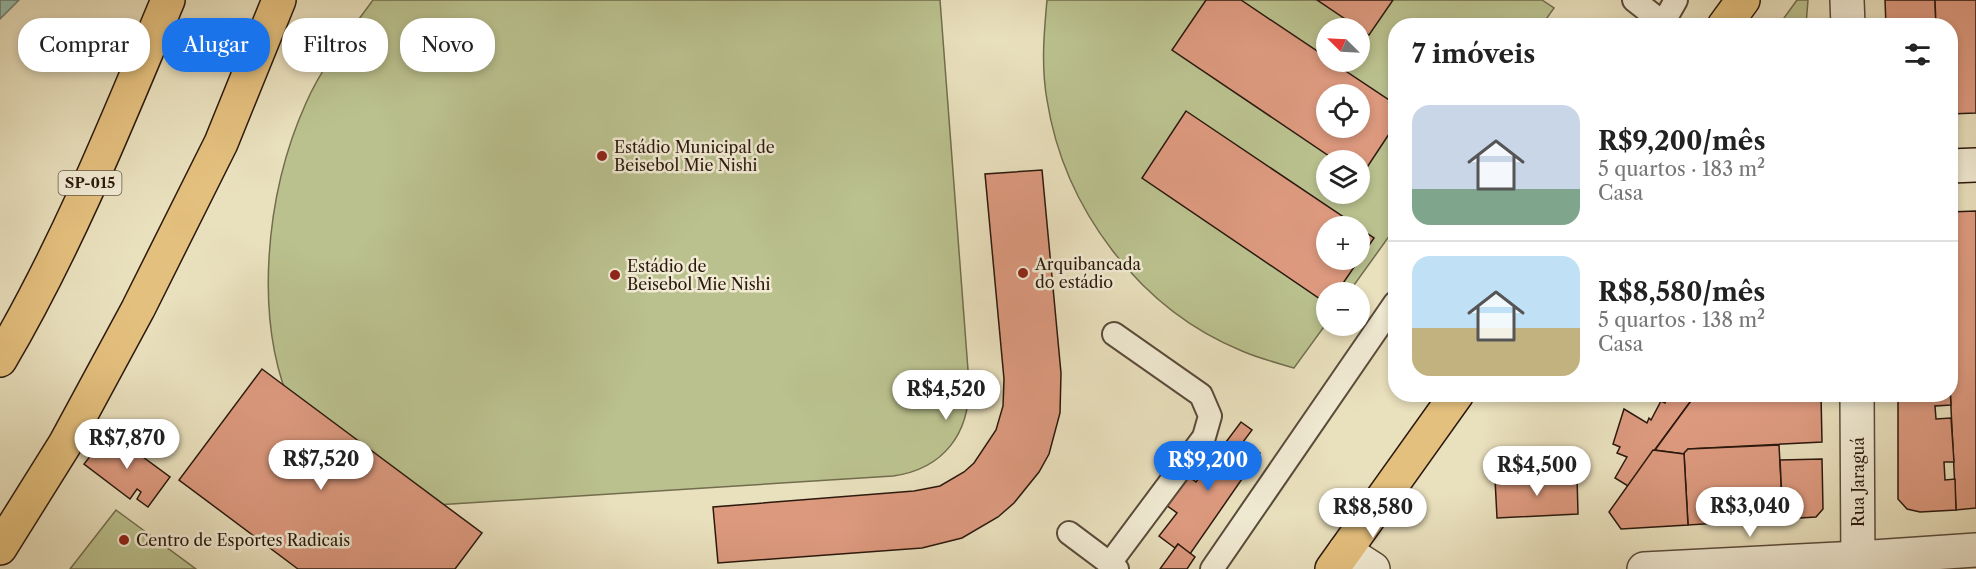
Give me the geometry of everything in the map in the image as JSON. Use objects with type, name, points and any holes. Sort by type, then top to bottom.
[{"type":"highway","name":"SP-015","points":[[0,360],[63,241],[117,124],[168,0]]},
{"type":"highway","points":[[0,548],[65,444],[138,309],[221,143],[279,0]]},
{"type":"highway","points":[[1339,560],[1451,402]]},
{"type":"street","points":[[1847,0],[1848,18]]},
{"type":"street","points":[[1958,166],[1976,165]]},
{"type":"street","name":"Rua Jaraguá","points":[[1857,402],[1858,564]]},
{"type":"street","points":[[1644,569],[1858,564],[1976,550]]},
{"type":"street","points":[[1339,560],[1372,569]]},
{"type":"lane","points":[[1634,0],[1657,18]]},
{"type":"lane","points":[[1668,18],[1676,0]]},
{"type":"lane","points":[[1212,569],[1388,313]]},
{"type":"lane","points":[[1069,533],[1114,566],[1204,437],[1210,416],[1201,395],[1113,334]]},
{"type":"shaded area","points":[[0,0],[19,0],[0,19]]},
{"type":"shaded area","name":"Estádio de Beisebol Mie Nishi","points":[[373,0],[940,0],[969,383],[965,418],[950,446],[927,466],[893,476],[358,510],[295,414],[280,375],[272,337],[269,256],[273,216],[292,138],[312,89],[322,72],[388,72],[388,18],[359,18]]},
{"type":"shaded area","points":[[1047,0],[1542,0],[1554,8],[1547,18],[1388,18],[1388,238],[1370,263],[1370,216],[1316,216],[1316,270],[1365,270],[1356,282],[1316,282],[1317,336],[1294,368],[1248,354],[1205,333],[1170,309],[1140,282],[1112,250],[1089,216],[1070,179],[1056,140],[1044,75]]},
{"type":"shaded area","points":[[1797,0],[1808,0],[1807,18],[1784,18]]},
{"type":"shaded area","name":"Centro de Esportes Radicais","points":[[116,510],[196,569],[70,569]]},
{"type":"building","points":[[1206,0],[1241,0],[1316,50],[1316,72],[1347,72],[1365,84],[1316,84],[1316,138],[1370,138],[1370,87],[1388,99],[1388,136],[1370,163],[1370,150],[1320,150],[1172,50]]},
{"type":"building","points":[[1317,0],[1393,0],[1370,34],[1370,18],[1344,18]]},
{"type":"building","points":[[1885,0],[1935,0],[1936,18],[1886,18]]},
{"type":"building","points":[[1935,0],[1976,0],[1976,113],[1958,114],[1958,18],[1936,18]]},
{"type":"building","points":[[1186,111],[1316,198],[1316,204],[1324,204],[1342,216],[1316,216],[1316,270],[1352,270],[1344,282],[1316,282],[1316,296],[1142,178]]},
{"type":"building","name":"Arquibancada do estádio","points":[[1042,170],[1061,373],[1060,413],[1049,454],[1039,472],[1014,503],[998,517],[962,538],[922,548],[718,563],[713,507],[914,491],[940,486],[964,472],[974,463],[996,430],[1003,406],[1004,379],[985,174]]},
{"type":"building","points":[[1976,211],[1976,508],[1956,510],[1951,402],[1958,402],[1958,212]]},
{"type":"building","points":[[262,369],[482,533],[455,569],[298,569],[179,480]]},
{"type":"building","points":[[1660,402],[1690,402],[1628,486],[1615,478],[1627,457],[1617,453],[1620,447],[1613,444],[1624,409],[1647,423]]},
{"type":"building","points":[[1690,402],[1821,402],[1822,442],[1688,449],[1684,454],[1655,450]]},
{"type":"building","points":[[1898,402],[1951,402],[1951,405],[1935,406],[1936,419],[1951,418],[1954,462],[1944,462],[1945,480],[1955,479],[1956,510],[1920,512],[1907,509],[1898,499]]},
{"type":"building","points":[[1241,422],[1252,430],[1243,442],[1260,453],[1190,554],[1178,544],[1175,548],[1159,536],[1177,513],[1162,502],[1184,473],[1196,482]]},
{"type":"building","points":[[109,432],[170,477],[148,507],[137,499],[141,492],[137,489],[130,499],[84,464]]},
{"type":"building","points":[[1779,445],[1783,519],[1688,525],[1684,453],[1688,449]]},
{"type":"building","points":[[1653,450],[1684,454],[1688,525],[1621,529],[1609,512]]},
{"type":"building","points":[[1822,459],[1823,509],[1816,517],[1783,519],[1780,460]]},
{"type":"building","points":[[1577,476],[1578,514],[1497,518],[1495,479]]},
{"type":"building","points":[[1178,544],[1195,557],[1187,569],[1160,569]]},
{"type":"place","name":"Estádio Municipal de Beisebol Mie Nishi","points":[[602,156]]},
{"type":"place","name":"Arquibancada do estádio","points":[[1023,273]]},
{"type":"place","name":"Estádio de Beisebol Mie Nishi","points":[[615,275]]},
{"type":"place","name":"Centro de Esportes Radicais","points":[[124,540]]}]
